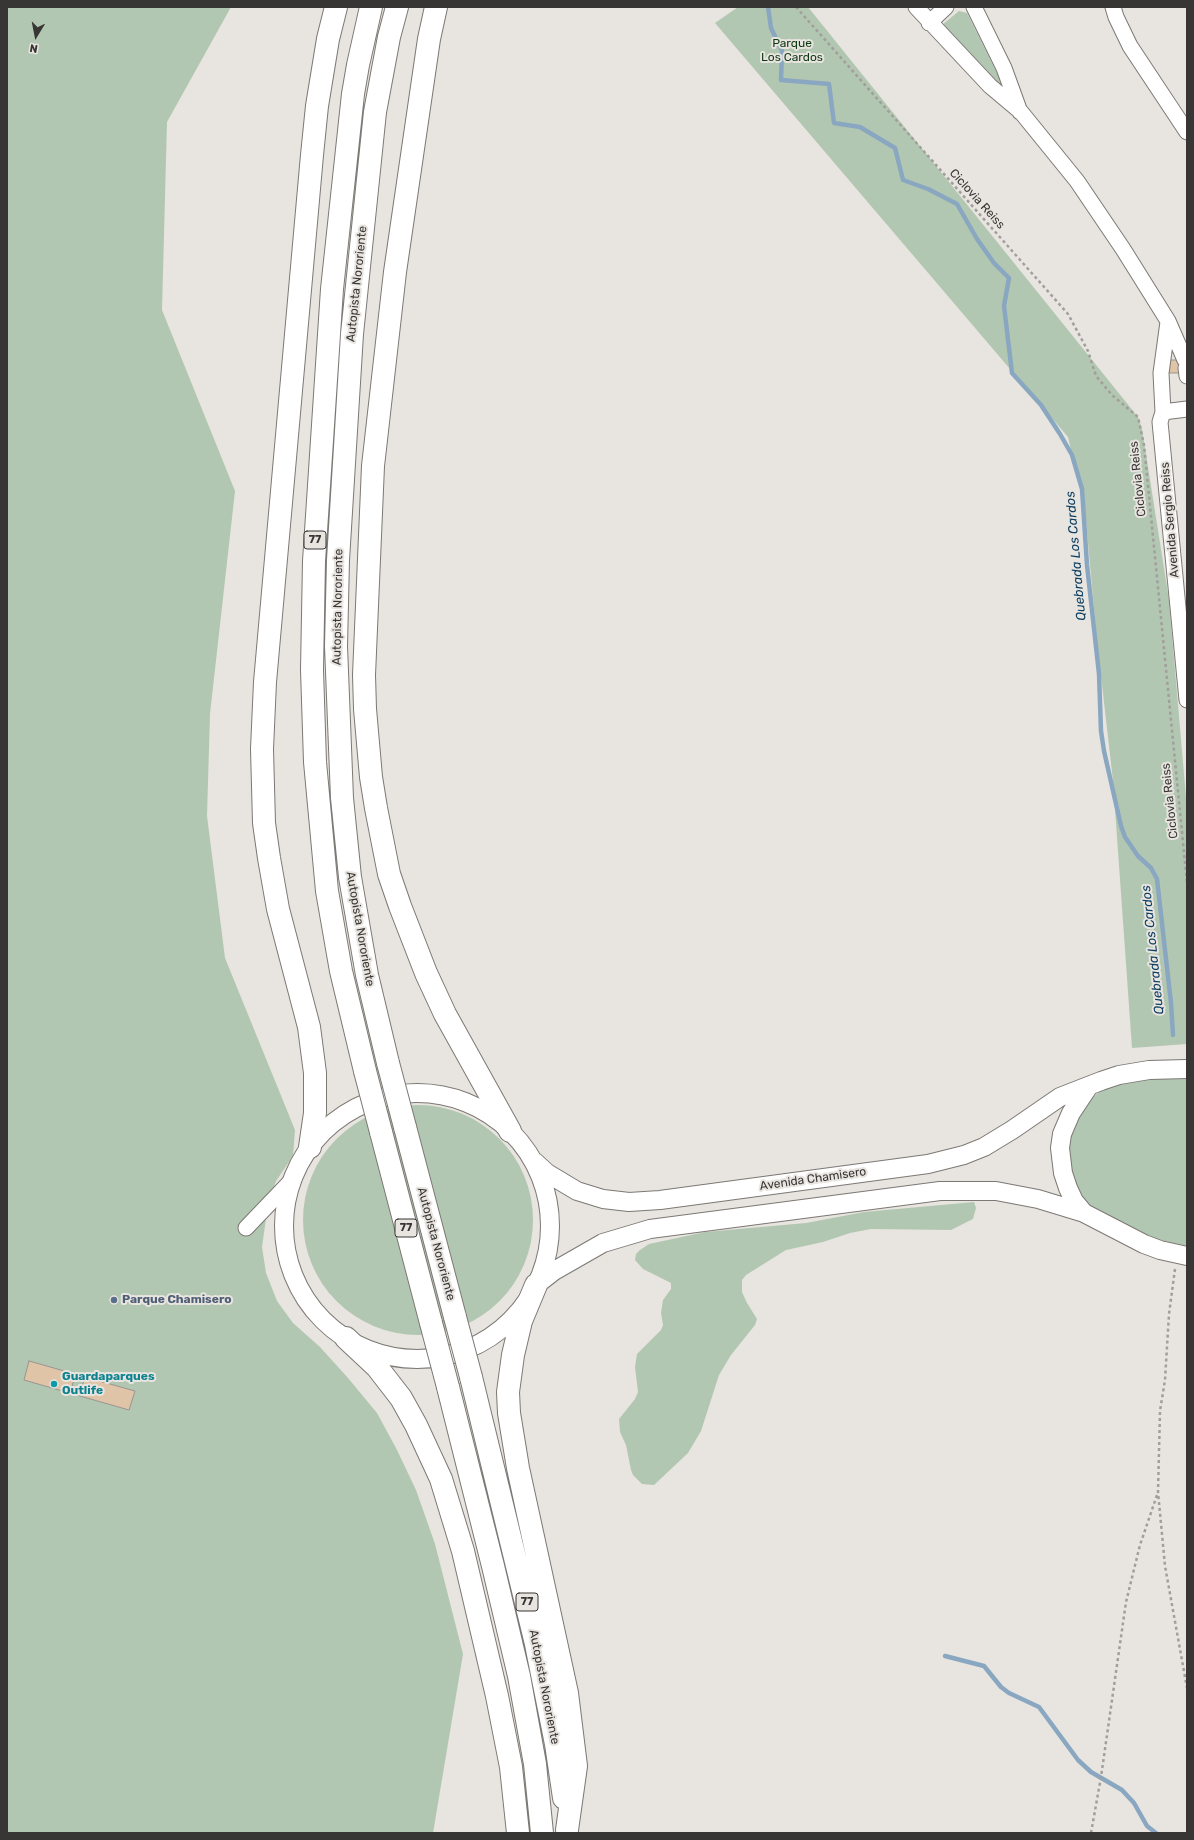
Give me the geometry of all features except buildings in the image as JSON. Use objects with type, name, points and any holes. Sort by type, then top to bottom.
[{"type":"highway","points":[[310,1147],[315,1113],[316,1073],[308,1027],[278,909],[269,858],[264,816],[262,736],[266,667],[311,163],[318,100],[328,39],[336,7]]},
{"type":"highway","name":"Autopista Nororiente","points":[[371,7],[353,94],[332,289],[314,561],[312,670],[315,762],[327,891],[341,971],[365,1071],[448,1387],[519,1676],[535,1764],[542,1833]]},
{"type":"highway","name":"Autopista Nororiente","points":[[397,7],[375,112],[352,334],[338,560],[336,646],[342,798],[350,877],[367,975],[388,1063],[471,1377],[521,1580],[547,1694],[563,1789],[567,1831]]},
{"type":"highway","points":[[436,7],[428,39],[395,272],[373,466],[364,675],[366,716],[371,777],[376,808],[389,874],[400,906],[426,973],[445,1014],[510,1132]]},
{"type":"highway","points":[[536,1285],[521,1321],[513,1356],[508,1392],[509,1413],[518,1468],[568,1700],[576,1766],[567,1831]]},
{"type":"highway","points":[[346,1338],[376,1367],[401,1398],[416,1425],[441,1479],[463,1551],[497,1696],[511,1767],[518,1833]]},
{"type":"street","points":[[916,7],[929,23],[990,86],[1020,112],[1076,181],[1123,249],[1168,321],[1186,368]]},
{"type":"street","points":[[929,23],[946,7]]},
{"type":"street","points":[[974,7],[1004,68],[1020,112]]},
{"type":"street","points":[[1113,7],[1116,17],[1130,46],[1187,132]]},
{"type":"street","name":"Avenida Sergio Reiss","points":[[1168,321],[1161,373],[1163,412],[1160,422],[1187,700]]},
{"type":"street","points":[[1163,412],[1187,409]]},
{"type":"street","name":"Avenida Chamisero","points":[[531,1157],[547,1173],[586,1194],[611,1201],[636,1202],[660,1200],[928,1164],[949,1159],[984,1147],[1060,1097],[1089,1086],[1134,1072],[1164,1069],[1187,1069]]},
{"type":"street","points":[[1084,1213],[1074,1201],[1068,1188],[1063,1173],[1060,1148],[1063,1130],[1070,1113],[1089,1086]]},
{"type":"street","points":[[417,1093],[437,1095],[464,1102],[494,1118],[510,1132],[531,1157],[540,1177],[545,1192],[550,1221],[544,1264],[536,1285],[515,1316],[486,1339],[452,1354],[434,1357],[398,1357],[362,1347],[346,1338],[319,1316],[304,1297],[295,1279],[288,1260],[284,1240],[283,1220],[291,1181],[299,1163],[323,1131],[339,1118],[357,1107],[376,1099],[417,1093]]},
{"type":"street","points":[[246,1228],[291,1181]]},
{"type":"street","points":[[536,1285],[554,1271],[603,1244],[650,1229],[928,1192],[970,1190],[996,1191],[1038,1199],[1084,1213],[1144,1244],[1160,1250],[1187,1256]]},
{"type":"path","name":"Ciclovia Reiss","points":[[796,7],[1068,314],[1088,351],[1096,376],[1112,395],[1138,417],[1144,445],[1187,883]]},
{"type":"path","points":[[1173,1282],[1169,1314],[1165,1380],[1160,1411],[1158,1492],[1165,1566],[1187,1688]]},
{"type":"path","points":[[1090,1833],[1101,1777],[1126,1602],[1140,1545],[1158,1492]]},
{"type":"green space","points":[[7,7],[231,7],[167,122],[162,310],[235,491],[210,714],[207,816],[225,958],[295,1130],[293,1156],[276,1181],[268,1204],[262,1247],[266,1273],[277,1301],[293,1323],[320,1347],[377,1413],[396,1448],[416,1490],[435,1544],[463,1654],[433,1833],[7,1833]]},
{"type":"green space","name":"Parque Los Cardos","points":[[738,7],[808,7],[1138,417],[1142,429],[1169,600],[1187,809],[1187,1044],[1132,1048],[1113,781],[1097,641],[1085,510],[1068,437],[715,23]]},
{"type":"green space","points":[[959,11],[967,13],[1005,89],[1000,91],[942,25]]},
{"type":"green space","points":[[1187,1077],[1187,1246],[1156,1239],[1085,1204],[1074,1186],[1067,1147],[1076,1118],[1090,1099],[1105,1088],[1112,1085],[1151,1078]]},
{"type":"green space","points":[[407,1105],[429,1105],[462,1113],[482,1124],[500,1138],[514,1156],[525,1176],[531,1197],[533,1220],[531,1243],[525,1264],[514,1284],[500,1302],[482,1316],[462,1327],[429,1335],[407,1335],[374,1327],[354,1316],[336,1302],[322,1284],[311,1264],[303,1231],[303,1209],[311,1176],[322,1156],[336,1138],[354,1124],[374,1113]]},
{"type":"green space","points":[[974,1202],[976,1208],[973,1219],[951,1230],[871,1229],[850,1233],[823,1242],[786,1250],[746,1275],[742,1280],[742,1292],[757,1319],[755,1325],[731,1355],[719,1375],[701,1431],[688,1453],[654,1485],[642,1484],[633,1475],[626,1445],[620,1432],[619,1419],[635,1399],[638,1392],[635,1367],[637,1354],[661,1330],[663,1325],[661,1313],[663,1300],[671,1289],[671,1283],[643,1269],[635,1260],[636,1254],[640,1250],[649,1244],[705,1232],[806,1223],[864,1212]]},
{"type":"waterway","name":"Quebrada Los Cardos","points":[[768,7],[771,28],[782,51],[781,80],[829,84],[834,123],[860,127],[895,148],[903,180],[928,189],[957,204],[977,239],[994,263],[1009,278],[1004,306],[1012,373],[1041,405],[1060,434],[1072,455],[1082,489],[1087,565],[1099,674],[1101,731],[1104,751],[1121,826],[1125,837],[1138,856],[1151,868],[1157,879],[1171,1003],[1173,1035]]},
{"type":"waterway","points":[[945,1656],[984,1666],[1001,1687],[1009,1693],[1039,1707],[1078,1760],[1091,1772],[1122,1790],[1134,1803],[1147,1826],[1156,1833]]},
{"type":"place","name":"Parque Chamisero","points":[[114,1300]]},
{"type":"place","name":"Guardaparques Outlife","points":[[54,1384]]}]
